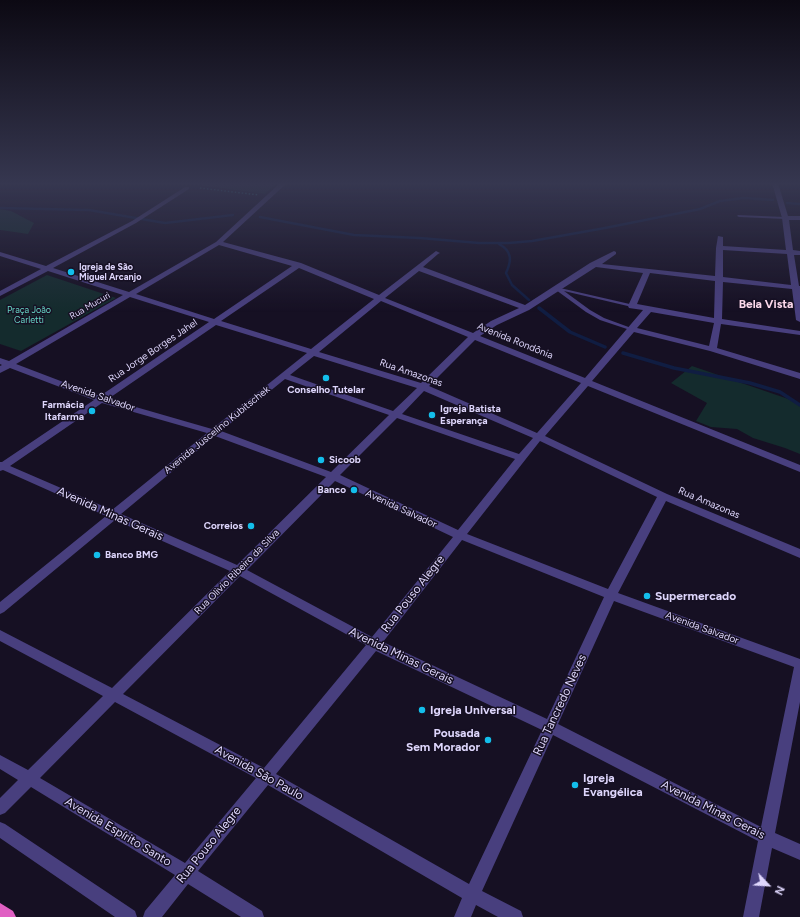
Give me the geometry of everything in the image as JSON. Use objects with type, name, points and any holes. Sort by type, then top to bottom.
[{"type":"highway","points":[[0,912],[7,917]]},
{"type":"street","points":[[0,294],[127,226]]},
{"type":"street","name":"Rua Mucuri","points":[[0,370],[5,363],[129,295],[218,243],[237,226]]},
{"type":"street","points":[[786,226],[798,288],[800,320]]},
{"type":"street","points":[[713,349],[718,321],[720,237]]},
{"type":"street","name":"Avenida Rondônia","points":[[218,243],[298,265],[800,469]]},
{"type":"street","points":[[719,248],[800,253]]},
{"type":"street","name":"Rua Olivio Ribeiro da Silva","points":[[0,808],[474,336],[494,323],[526,308],[558,289],[614,252]]},
{"type":"street","name":"Avenida Juscelino Kubitschek","points":[[0,609],[378,298],[436,253]]},
{"type":"street","name":"Rua Amazonas","points":[[0,254],[423,387],[539,437],[664,496],[800,554]]},
{"type":"street","name":"Rua Jorge Borges Jahel","points":[[1,467],[102,400],[298,265]]},
{"type":"street","points":[[593,265],[798,288]]},
{"type":"street","points":[[418,268],[526,308]]},
{"type":"street","points":[[647,271],[632,306],[648,310],[800,333]]},
{"type":"street","name":"Rua Pouso Alegre","points":[[151,917],[374,644],[521,458],[648,310]]},
{"type":"street","points":[[632,329],[713,349],[800,376]]},
{"type":"street","name":"Avenida Salvador","points":[[5,363],[102,400],[214,432],[333,476],[458,536],[611,595],[800,664]]},
{"type":"street","points":[[284,376],[521,458]]},
{"type":"street","name":"Avenida Minas Gerais","points":[[1,467],[238,570],[374,644],[550,727],[766,837],[800,852]]},
{"type":"street","name":"Rua Tancredo Neves","points":[[462,917],[611,595],[664,496]]},
{"type":"street","name":"Avenida São Paulo","points":[[0,635],[266,776],[472,895],[515,917]]},
{"type":"street","points":[[751,917],[800,668]]},
{"type":"street","name":"Avenida Espírito Santo","points":[[0,761],[256,917]]},
{"type":"street","points":[[0,829],[129,917]]},
{"type":"lane","points":[[558,289],[632,306]]},
{"type":"lane","points":[[558,289],[588,312],[602,319],[632,329]]},
{"type":"green space","points":[[0,226],[32,226],[28,234],[0,230]]},
{"type":"green space","name":"Praça João Carletti","points":[[47,275],[116,298],[21,351],[0,344],[0,300]]},
{"type":"green space","points":[[692,366],[800,403],[800,454],[753,438],[737,429],[711,427],[696,421],[707,403],[671,383]]},
{"type":"waterway","points":[[306,226],[354,235],[420,238],[479,243],[532,241],[616,226]]},
{"type":"waterway","points":[[499,244],[509,253],[510,256],[506,273],[512,285],[529,300]]},
{"type":"waterway","points":[[539,308],[570,332],[605,347]]},
{"type":"waterway","points":[[623,353],[674,368],[750,383],[780,392],[800,405]]},
{"type":"place","name":"Igreja de São Miguel Arcanjo","points":[[71,272]]},
{"type":"place","name":"Conselho Tutelar","points":[[326,378]]},
{"type":"place","name":"Farmácia Itafarma","points":[[92,411]]},
{"type":"place","name":"Igreja Batista Esperança","points":[[432,415]]},
{"type":"place","name":"Sicoob","points":[[321,460]]},
{"type":"place","name":"Banco","points":[[354,490]]},
{"type":"place","name":"Correios","points":[[251,526]]},
{"type":"place","name":"Banco BMG","points":[[97,555]]},
{"type":"place","name":"Supermercado","points":[[647,596]]},
{"type":"place","name":"Igreja Universal","points":[[422,710]]},
{"type":"place","name":"Pousada Sem Morador","points":[[488,740]]},
{"type":"place","name":"Igreja Evangélica","points":[[575,785]]},
{"type":"district","name":"Bela Vista","points":[[766,304]]}]
